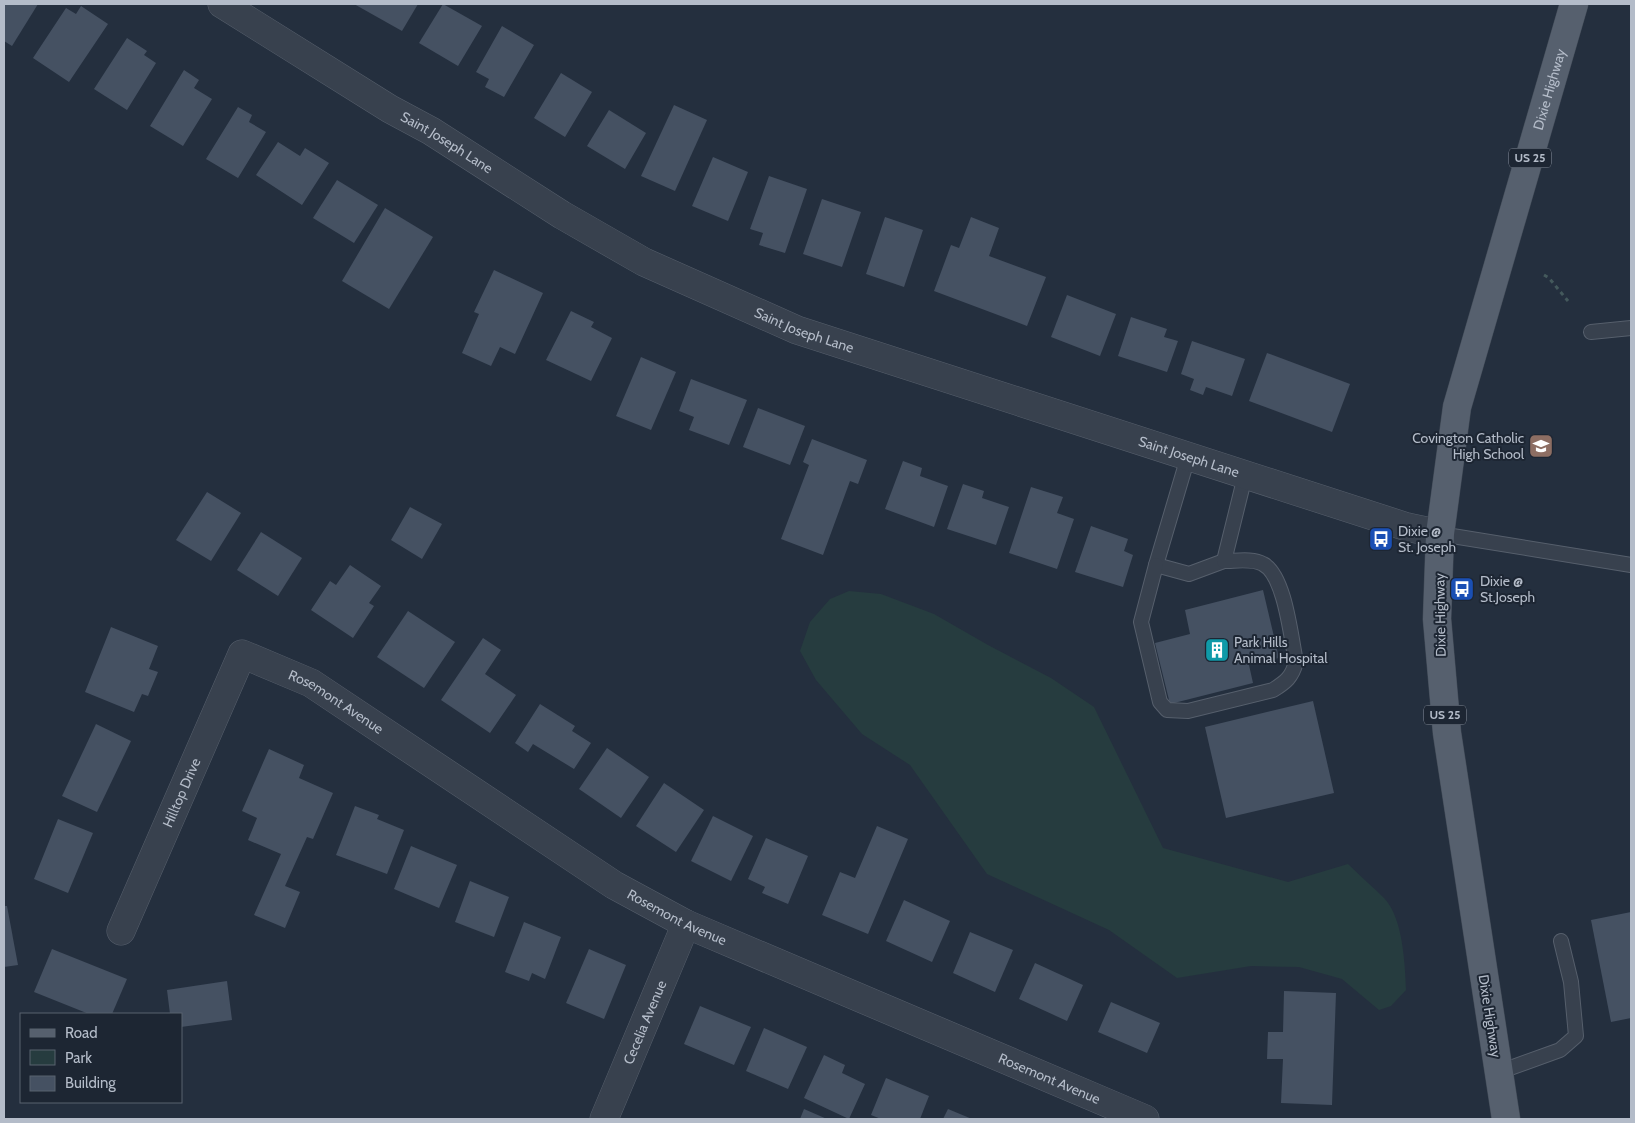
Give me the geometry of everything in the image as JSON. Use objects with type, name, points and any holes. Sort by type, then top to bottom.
[{"type":"main road","name":"Dixie Highway","points":[[1506,1119],[1447,733],[1437,619],[1440,534],[1457,408],[1574,4]]},
{"type":"street","name":"Saint Joseph Lane","points":[[222,4],[390,109],[431,131],[562,216],[644,262],[797,330],[1407,528],[1440,534]]},
{"type":"street","name":"Rosemont Avenue","points":[[242,654],[311,683],[614,885],[686,924],[1144,1119]]},
{"type":"street","name":"Hilltop Drive","points":[[121,931],[242,654]]},
{"type":"street","name":"Cecelia Avenue","points":[[604,1119],[686,924]]},
{"type":"lane","points":[[1591,332],[1631,328]]},
{"type":"lane","points":[[1156,565],[1189,574],[1224,561],[1255,561],[1263,563],[1272,571],[1279,583],[1296,662],[1293,674],[1273,690],[1188,711],[1167,710],[1160,702],[1141,622],[1156,565],[1188,457]]},
{"type":"lane","points":[[1224,561],[1245,476]]},
{"type":"lane","points":[[1440,534],[1631,565]]},
{"type":"lane","points":[[1499,1072],[1560,1050],[1576,1036],[1571,982],[1560,941]]},
{"type":"path","points":[[1544,275],[1549,278],[1568,301]]},
{"type":"green space","points":[[849,591],[881,594],[934,614],[1051,678],[1094,707],[1163,848],[1288,882],[1348,864],[1390,906],[1402,942],[1406,990],[1391,1006],[1379,1010],[1342,979],[1299,967],[1251,966],[1177,978],[1109,930],[987,874],[910,765],[862,734],[816,680],[800,651],[810,622],[830,599]]},
{"type":"building","points":[[4,4],[38,4],[12,46],[4,41]]},
{"type":"building","points":[[354,4],[418,4],[402,31]]},
{"type":"building","points":[[443,4],[482,26],[458,66],[419,43]]},
{"type":"building","points":[[81,6],[108,24],[69,82],[33,58],[66,8],[76,14]]},
{"type":"building","points":[[502,26],[534,45],[504,97],[485,87],[489,79],[476,72]]},
{"type":"building","points":[[127,38],[147,51],[144,55],[156,63],[127,110],[94,89]]},
{"type":"building","points":[[184,70],[199,80],[194,88],[212,99],[183,146],[150,126]]},
{"type":"building","points":[[561,73],[592,92],[565,137],[534,118]]},
{"type":"building","points":[[674,105],[707,120],[675,191],[641,176]]},
{"type":"building","points":[[238,107],[252,115],[249,122],[266,132],[238,178],[206,159]]},
{"type":"building","points":[[609,110],[646,133],[625,169],[587,146]]},
{"type":"building","points":[[278,142],[300,156],[305,148],[329,163],[302,205],[256,175]]},
{"type":"building","points":[[713,157],[748,172],[728,221],[692,206]]},
{"type":"building","points":[[769,176],[807,189],[785,253],[759,245],[763,233],[750,229]]},
{"type":"building","points":[[337,180],[378,205],[354,243],[313,218]]},
{"type":"building","points":[[822,199],[861,212],[842,267],[803,254]]},
{"type":"building","points":[[385,208],[433,237],[389,309],[342,281]]},
{"type":"building","points":[[885,217],[923,230],[904,287],[866,274]]},
{"type":"building","points":[[971,217],[999,228],[989,256],[1046,277],[1027,326],[934,291],[951,245],[959,248]]},
{"type":"building","points":[[494,270],[543,293],[515,354],[500,347],[491,366],[462,353],[479,314],[474,312]]},
{"type":"building","points":[[1067,295],[1116,314],[1100,356],[1051,337]]},
{"type":"building","points":[[571,311],[594,322],[591,327],[612,338],[591,381],[546,360]]},
{"type":"building","points":[[1131,317],[1167,329],[1164,337],[1178,341],[1167,372],[1118,356]]},
{"type":"building","points":[[1192,341],[1245,359],[1232,396],[1206,387],[1203,395],[1190,390],[1194,379],[1181,374]]},
{"type":"building","points":[[1267,353],[1350,384],[1332,432],[1249,401]]},
{"type":"building","points":[[641,357],[676,372],[651,430],[616,416]]},
{"type":"building","points":[[691,379],[747,400],[729,445],[689,430],[694,417],[679,411]]},
{"type":"building","points":[[758,408],[805,426],[790,465],[743,447]]},
{"type":"building","points":[[812,439],[867,460],[858,484],[850,481],[823,555],[781,539],[809,465],[803,462]]},
{"type":"building","points":[[903,461],[922,468],[920,476],[948,486],[934,527],[885,509]]},
{"type":"building","points":[[963,484],[984,491],[982,498],[1009,507],[996,545],[947,529]]},
{"type":"building","points":[[1031,487],[1063,497],[1057,513],[1074,519],[1057,569],[1009,553]]},
{"type":"building","points":[[207,492],[241,513],[211,561],[176,540]]},
{"type":"building","points":[[410,507],[442,524],[422,559],[391,540]]},
{"type":"building","points":[[1091,526],[1128,539],[1124,551],[1133,555],[1123,587],[1075,572]]},
{"type":"building","points":[[261,532],[302,558],[278,596],[237,570]]},
{"type":"building","points":[[350,565],[381,586],[369,603],[374,606],[353,638],[311,610],[330,581],[336,585]]},
{"type":"building","name":"Park Hills Animal Hospital","points":[[1263,590],[1279,658],[1249,665],[1253,683],[1170,704],[1155,643],[1190,634],[1185,610]]},
{"type":"building","points":[[408,611],[455,642],[424,688],[377,657]]},
{"type":"building","points":[[111,627],[158,646],[149,669],[158,672],[148,696],[142,694],[134,712],[85,692]]},
{"type":"building","points":[[483,638],[501,650],[485,674],[516,695],[490,733],[441,700]]},
{"type":"building","points":[[1313,701],[1334,793],[1226,818],[1205,727]]},
{"type":"building","points":[[540,704],[575,726],[572,731],[591,743],[574,769],[533,744],[528,752],[515,743]]},
{"type":"building","points":[[96,724],[131,741],[97,812],[62,796]]},
{"type":"building","points":[[607,748],[649,777],[621,818],[579,789]]},
{"type":"building","points":[[269,749],[304,765],[299,778],[333,793],[313,839],[307,837],[285,886],[300,892],[285,928],[254,915],[281,854],[248,840],[257,818],[242,811]]},
{"type":"building","points":[[664,783],[704,810],[676,852],[636,826]]},
{"type":"building","points":[[355,806],[379,815],[377,819],[404,830],[387,874],[336,855]]},
{"type":"building","points":[[713,816],[753,836],[731,881],[691,861]]},
{"type":"building","points":[[58,819],[93,833],[68,893],[34,879]]},
{"type":"building","points":[[877,826],[908,839],[868,934],[822,915],[840,872],[855,878]]},
{"type":"building","points":[[766,838],[808,856],[788,904],[762,893],[765,887],[748,879]]},
{"type":"building","points":[[411,846],[457,865],[439,908],[394,889]]},
{"type":"building","points":[[470,881],[509,897],[494,937],[455,922]]},
{"type":"building","points":[[904,900],[950,921],[932,962],[886,941]]},
{"type":"building","points":[[4,906],[7,906],[18,965],[4,967]]},
{"type":"building","points":[[1631,912],[1631,1018],[1611,1022],[1591,920]]},
{"type":"building","points":[[524,922],[561,937],[545,979],[532,973],[529,981],[505,972]]},
{"type":"building","points":[[970,932],[1013,950],[995,992],[953,973]]},
{"type":"building","points":[[52,949],[127,979],[112,1013],[86,1013],[34,992]]},
{"type":"building","points":[[589,949],[626,965],[604,1019],[566,1003]]},
{"type":"building","points":[[1035,963],[1083,985],[1067,1021],[1019,999]]},
{"type":"building","points":[[227,981],[232,1020],[182,1027],[182,1013],[170,1013],[167,990]]},
{"type":"building","points":[[1284,991],[1336,993],[1332,1105],[1281,1103],[1283,1059],[1267,1059],[1268,1032],[1283,1032]]},
{"type":"building","points":[[1111,1002],[1160,1023],[1147,1053],[1098,1032]]},
{"type":"building","points":[[700,1006],[751,1027],[734,1065],[684,1044]]},
{"type":"building","points":[[764,1028],[807,1047],[788,1089],[746,1071]]},
{"type":"building","points":[[824,1055],[845,1065],[842,1073],[865,1084],[849,1119],[804,1098]]},
{"type":"building","points":[[886,1078],[929,1096],[920,1119],[881,1119],[871,1115]]},
{"type":"building","points":[[804,1109],[827,1119],[800,1119]]},
{"type":"building","points":[[948,1109],[972,1119],[943,1119]]},
{"type":"place","name":"Covington Catholic High School","points":[[1541,446]]},
{"type":"place","name":"Dixie @ St. Joseph","points":[[1381,539]]},
{"type":"place","name":"Dixie @ St.Joseph","points":[[1462,589]]},
{"type":"place","name":"Park Hills Animal Hospital","points":[[1217,650]]}]
